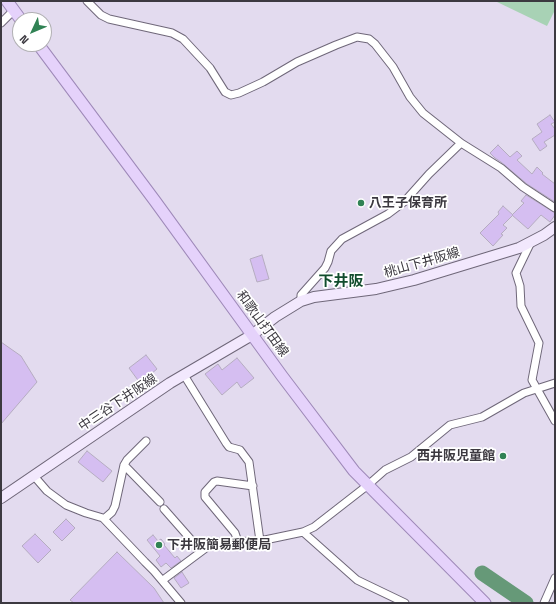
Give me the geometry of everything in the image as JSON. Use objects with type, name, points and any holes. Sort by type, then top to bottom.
[{"type":"main road","name":"和歌山打田線","points":[[44,52],[354,471],[485,603]]},
{"type":"main road","name":"桃山下井阪線","points":[[252,335],[274,318],[301,301],[314,297],[376,289],[414,280],[519,248],[544,235],[555,227]]},
{"type":"main road","name":"中三谷下井阪線","points":[[1,498],[170,383],[252,335]]},
{"type":"street","points":[[88,1],[101,15],[109,19],[172,33],[183,39],[210,68],[225,92],[231,95],[264,82],[297,62],[336,45],[357,37],[369,39],[375,44],[393,67],[410,97],[423,113],[461,143],[501,168],[523,187],[555,208]]},
{"type":"street","points":[[1,23],[10,5]]},
{"type":"street","points":[[301,301],[301,295],[325,268],[331,251],[342,239],[388,214],[404,202],[429,174],[461,143]]},
{"type":"street","points":[[531,242],[516,273],[520,286],[521,306],[539,343],[532,380],[538,388],[555,421]]},
{"type":"street","points":[[184,375],[226,443],[230,447],[240,450],[249,462],[260,541]]},
{"type":"street","points":[[163,580],[179,570],[210,545],[221,542],[260,541],[303,532],[314,527],[368,486],[385,470],[411,457],[450,425],[482,417],[512,400],[538,388],[555,383]]},
{"type":"street","points":[[104,520],[112,512],[115,506],[124,465],[146,441]]},
{"type":"street","points":[[124,465],[160,502]]},
{"type":"street","points":[[34,476],[47,491],[66,505],[104,520],[163,580],[181,603]]},
{"type":"street","points":[[238,542],[236,535],[205,497],[205,492],[214,482],[217,481],[253,486]]},
{"type":"street","points":[[164,508],[201,551]]},
{"type":"street","points":[[303,532],[358,580],[405,603]]},
{"type":"street","points":[[544,603],[555,578]]},
{"type":"green space","points":[[495,1],[555,1],[555,10],[547,26]]},
{"type":"building","points":[[550,115],[555,122],[551,124],[555,129],[555,135],[544,142],[547,146],[540,151],[532,139],[542,132],[537,124]]},
{"type":"building","points":[[498,145],[510,157],[517,151],[522,156],[517,160],[532,174],[537,167],[543,173],[542,174],[555,184],[555,202],[527,184],[490,153]]},
{"type":"building","points":[[526,195],[555,213],[550,222],[541,215],[528,229],[512,215],[524,203],[521,201]]},
{"type":"building","points":[[503,206],[513,215],[503,225],[507,228],[493,246],[480,233],[499,214],[498,212]]},
{"type":"building","points":[[262,255],[269,279],[257,282],[250,259]]},
{"type":"building","points":[[1,342],[21,356],[37,382],[1,424]]},
{"type":"building","points":[[146,355],[157,369],[140,383],[129,368]]},
{"type":"building","points":[[237,358],[254,378],[241,388],[237,382],[222,395],[205,374],[218,364],[222,370]]},
{"type":"building","points":[[87,451],[112,471],[103,482],[78,462]]},
{"type":"building","points":[[66,519],[75,528],[62,541],[53,532]]},
{"type":"building","points":[[35,534],[51,550],[38,563],[22,546]]},
{"type":"building","points":[[153,535],[158,541],[161,539],[175,558],[177,556],[181,561],[171,568],[166,563],[161,567],[156,560],[160,556],[147,540]]},
{"type":"building","points":[[117,552],[154,588],[164,603],[74,603],[70,600]]},
{"type":"building","points":[[182,572],[189,583],[181,588],[174,578]]},
{"type":"waterway","points":[[482,573],[526,603]]},
{"type":"place","name":"八王子保育所","points":[[361,203]]},
{"type":"place","name":"西井阪児童館","points":[[503,456]]},
{"type":"place","name":"下井阪簡易郵便局","points":[[159,545]]},
{"type":"district","name":"下井阪","points":[[341,282]]}]
